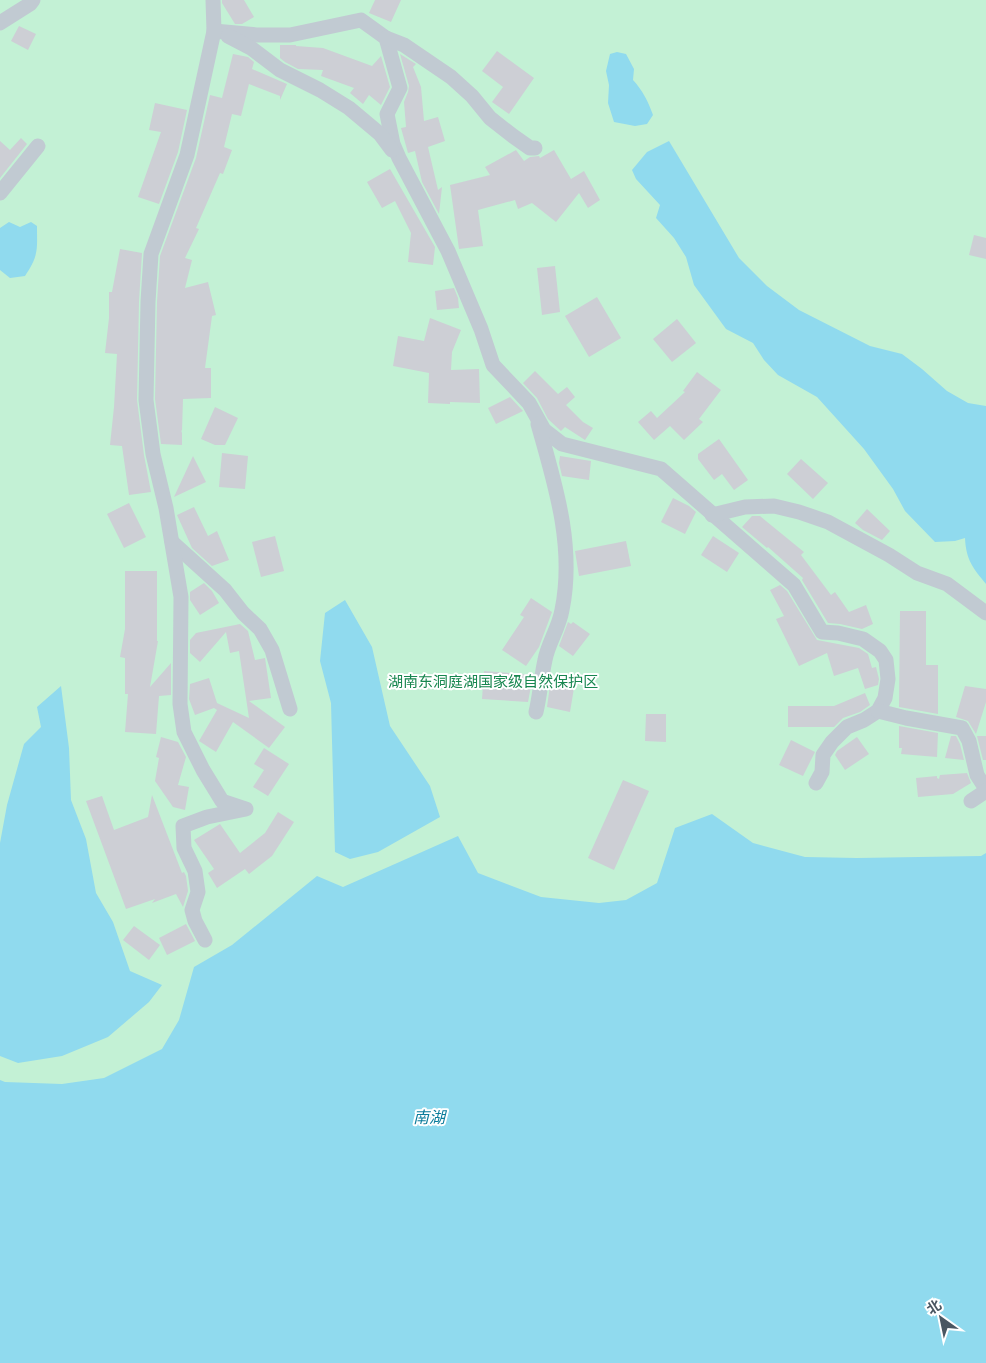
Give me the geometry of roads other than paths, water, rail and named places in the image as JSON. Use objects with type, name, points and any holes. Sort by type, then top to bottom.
[{"type":"street","points":[[0,23],[34,0]]},
{"type":"street","points":[[205,940],[195,921],[192,910],[198,892],[195,871],[184,848],[183,826],[207,817],[246,809],[222,801],[203,770],[184,732],[180,704],[181,597],[166,508],[153,454],[146,400],[151,254],[187,155],[217,31],[213,0]]},
{"type":"street","points":[[217,31],[257,36],[290,35],[361,20],[386,38],[404,45],[451,77],[472,96],[490,118],[530,148],[535,148]]},
{"type":"street","points":[[217,31],[251,48],[280,70],[320,90],[349,108],[380,134],[398,158],[448,251],[481,329],[493,364],[529,403],[544,430],[562,444],[661,469],[794,585],[822,632],[838,633],[863,639],[880,651],[886,660],[888,679],[885,698],[878,711],[864,720],[847,727],[832,742],[823,755],[822,772],[816,783]]},
{"type":"street","points":[[386,38],[400,88],[387,114],[398,158]]},
{"type":"street","points":[[0,193],[38,146]]},
{"type":"street","points":[[535,415],[557,492],[564,533],[566,565],[562,610],[545,659],[541,692],[536,712]]},
{"type":"street","points":[[712,515],[745,507],[774,506],[799,512],[835,526],[889,555],[917,573],[948,584],[986,613]]},
{"type":"street","points":[[172,542],[225,590],[243,614],[260,629],[272,650],[290,709]]},
{"type":"street","points":[[878,711],[962,728],[969,741],[977,775],[986,790],[971,801]]},
{"type":"water","points":[[617,52],[626,54],[634,69],[633,80],[649,105],[653,115],[647,124],[635,126],[614,122],[608,103],[609,85],[606,71],[610,54]]},
{"type":"water","points":[[669,141],[739,258],[767,286],[799,310],[870,346],[902,354],[947,391],[968,403],[986,406],[986,584],[971,563],[965,538],[955,541],[935,542],[905,511],[893,489],[864,449],[817,397],[778,375],[764,360],[753,343],[726,329],[694,285],[686,257],[674,238],[656,218],[660,205],[636,179],[632,170],[647,152]]},
{"type":"water","points":[[9,222],[20,227],[31,222],[37,226],[36,252],[33,263],[25,276],[10,278],[0,270],[0,228]]},
{"type":"water","points":[[345,600],[372,647],[390,726],[430,786],[440,817],[378,852],[350,859],[335,852],[331,703],[320,661],[325,613]]},
{"type":"water","points":[[61,686],[69,748],[71,800],[86,839],[96,893],[113,922],[130,971],[162,985],[149,1002],[108,1037],[62,1056],[18,1063],[0,1056],[0,843],[7,805],[24,744],[41,727],[37,707]]},
{"type":"water","name":"南湖","points":[[712,814],[753,843],[805,857],[981,856],[986,853],[986,1363],[0,1363],[0,1080],[5,1082],[62,1084],[104,1078],[162,1049],[179,1020],[194,967],[232,945],[317,876],[343,887],[458,836],[478,873],[541,897],[599,903],[626,900],[657,883],[675,828]]},
{"type":"park label","name":"湖南东洞庭湖国家级自然保护区","points":[[493,682]]}]
